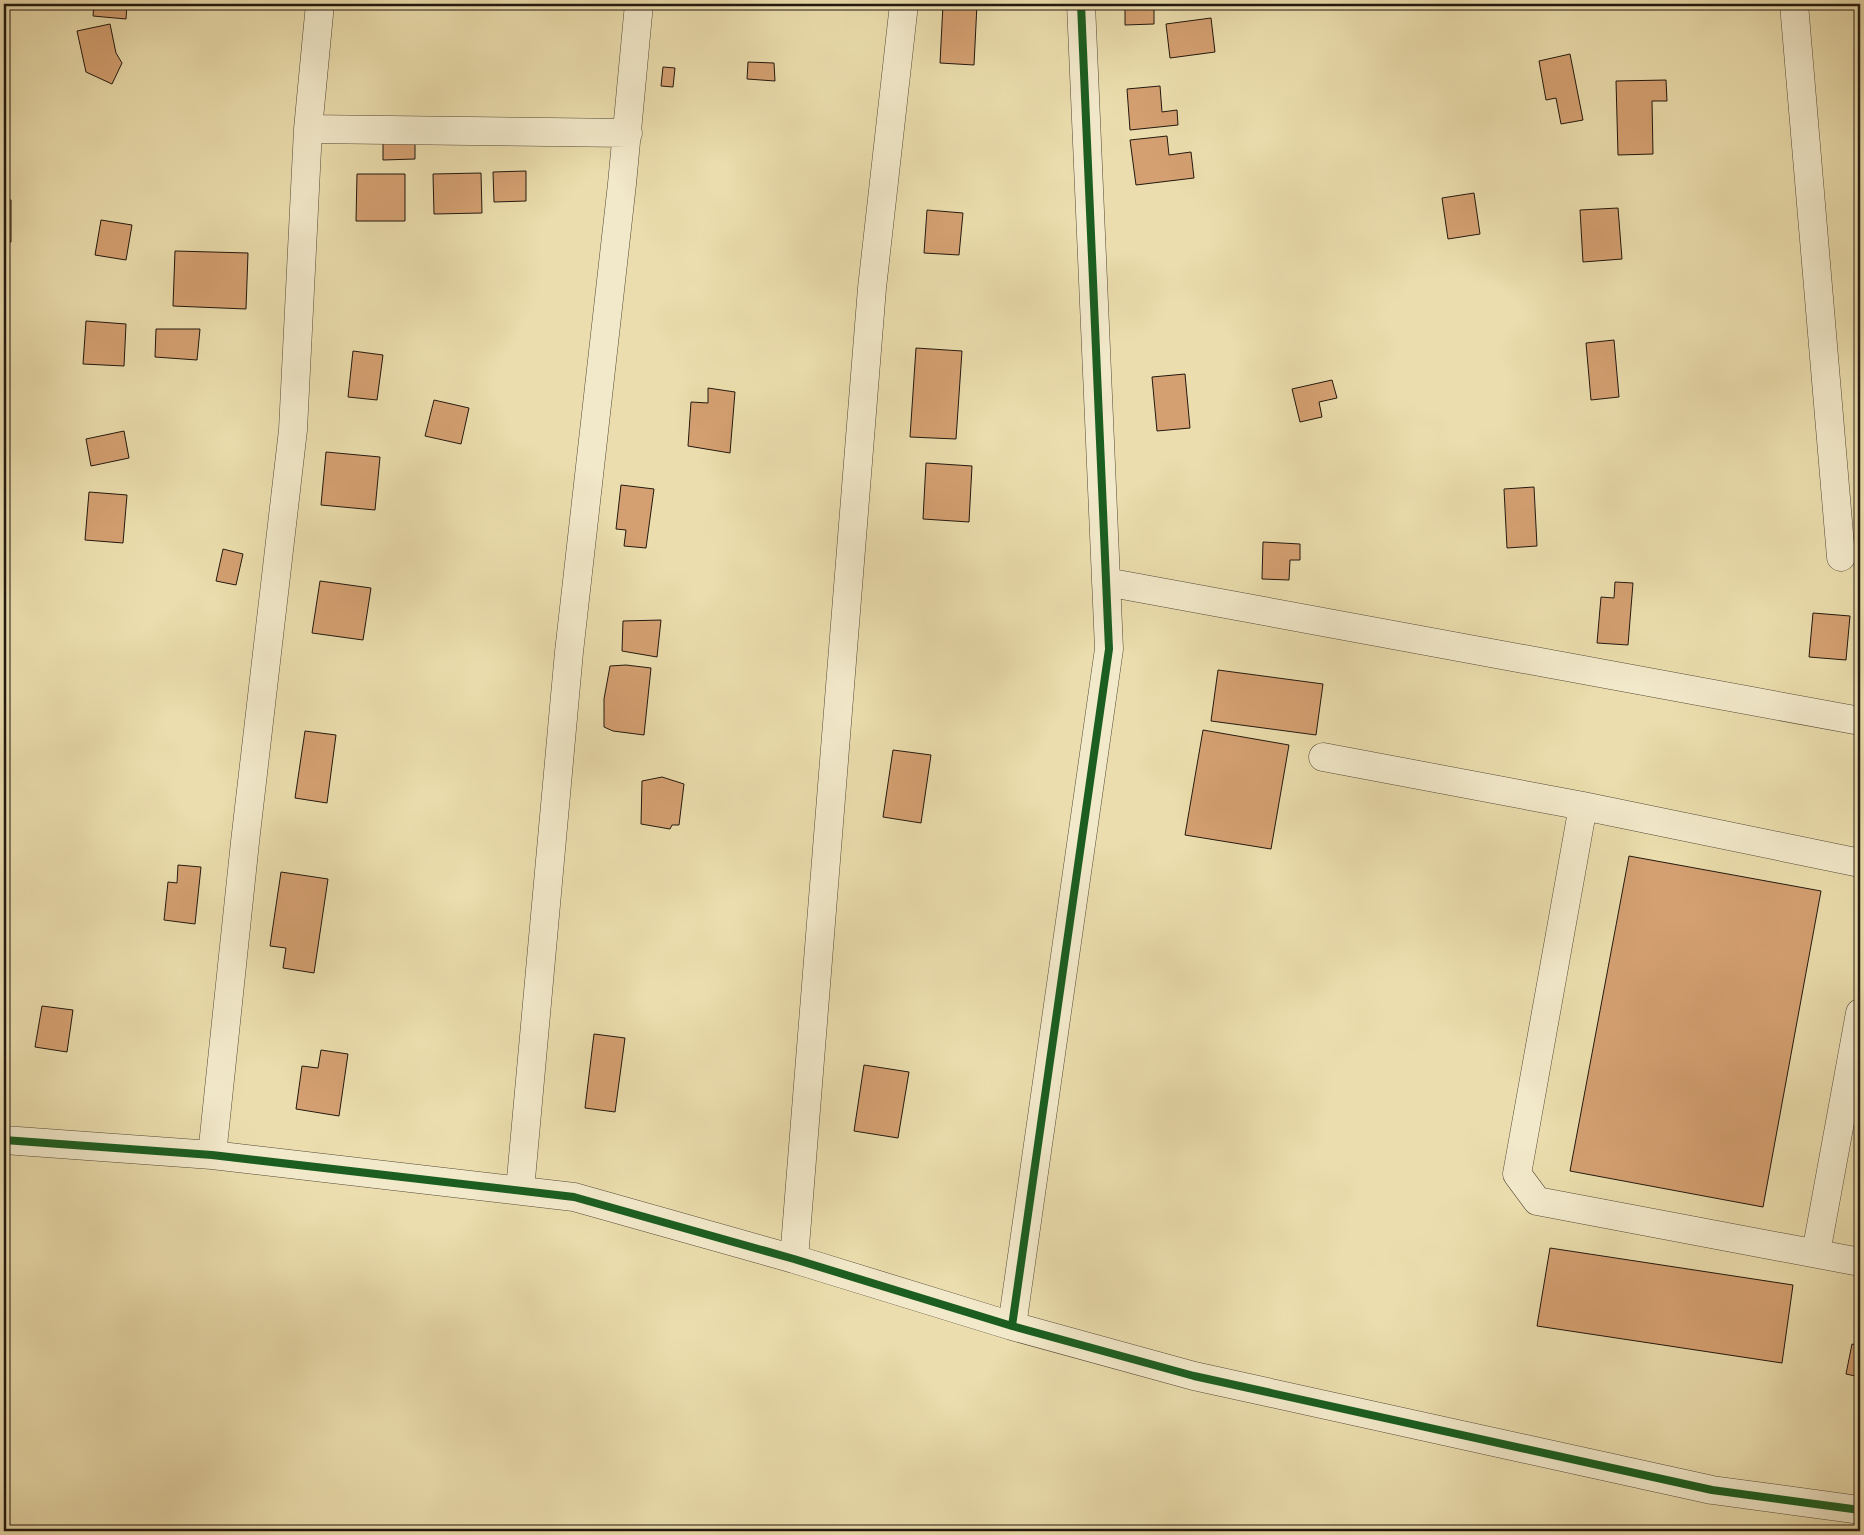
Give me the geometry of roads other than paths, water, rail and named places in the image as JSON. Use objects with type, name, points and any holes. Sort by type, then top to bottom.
[{"type":"street","points":[[212,1155],[244,852],[293,430],[308,129],[320,4]]},
{"type":"street","points":[[520,1190],[569,652],[628,133],[639,4]]},
{"type":"street","points":[[794,1259],[872,288],[904,4]]},
{"type":"street","points":[[1012,1326],[1109,649],[1081,4]]},
{"type":"street","points":[[1794,4],[1841,556]]},
{"type":"street","points":[[308,129],[628,133]]},
{"type":"street","points":[[1106,582],[1860,721]]},
{"type":"street","points":[[1323,757],[1584,806],[1860,863]]},
{"type":"street","points":[[1584,806],[1517,1174],[1536,1201],[1860,1262]]},
{"type":"street","points":[[1816,1254],[1860,1013]]},
{"type":"street","points":[[4,1140],[212,1155],[574,1197],[794,1259],[1012,1326],[1194,1376],[1712,1490],[1860,1510]]}]
